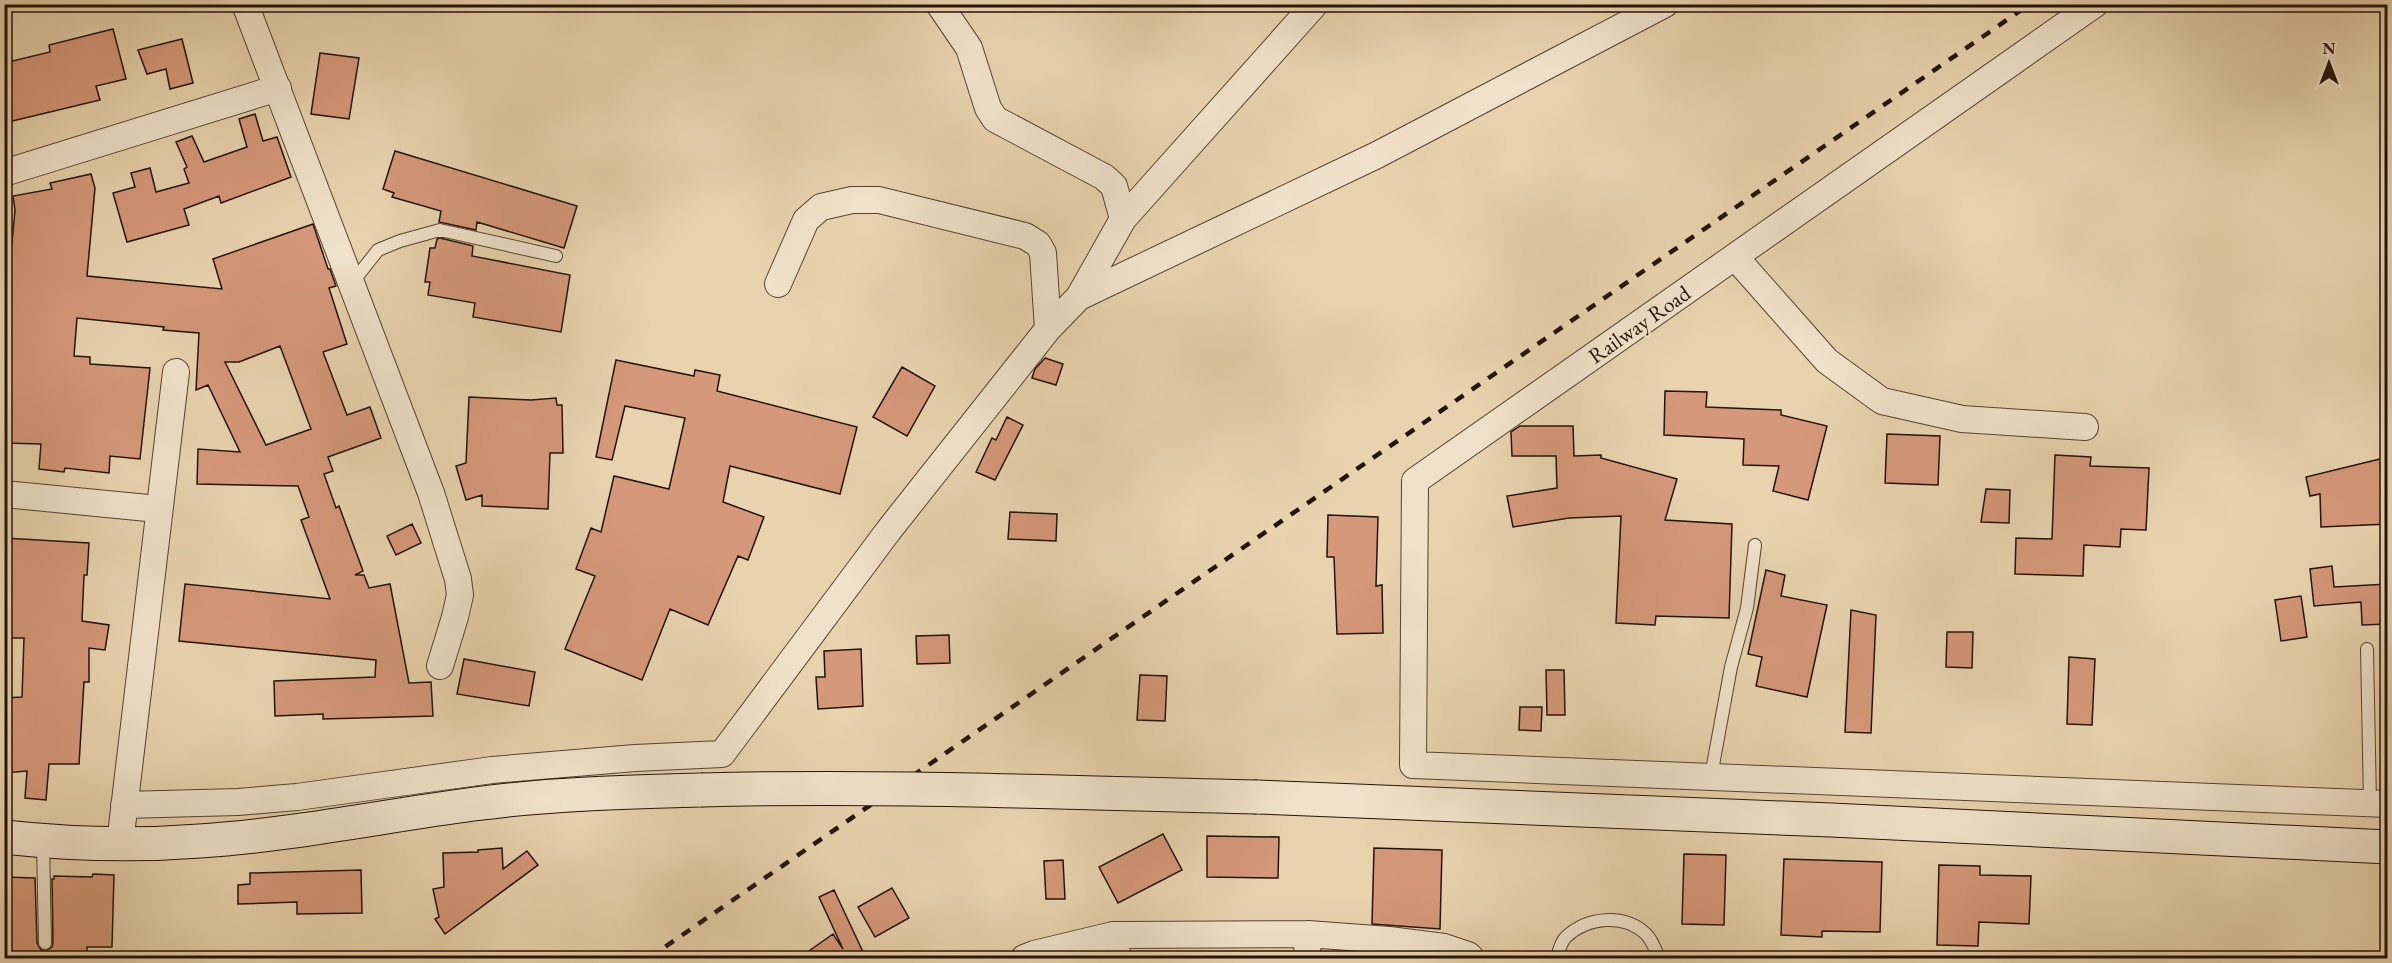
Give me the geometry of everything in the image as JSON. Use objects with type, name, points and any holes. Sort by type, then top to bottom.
[{"type":"main road","points":[[4,837],[120,843],[199,842],[304,830],[476,804],[609,793],[793,788],[1257,796],[1843,820],[2388,847]]},
{"type":"street","points":[[245,4],[431,493],[458,579],[460,595],[440,666]]},
{"type":"street","points":[[939,4],[969,48],[988,108],[995,119],[1104,177],[1114,186],[1123,219]]},
{"type":"street","points":[[124,805],[238,802],[297,797],[492,770],[635,758],[722,754],[889,530],[1048,329],[1079,297],[1123,219],[1315,4]]},
{"type":"street","points":[[1079,297],[1377,155],[1642,10],[1665,4]]},
{"type":"street","name":"Railway Road","points":[[1711,776],[1413,765],[1415,481],[2095,4]]},
{"type":"street","points":[[4,173],[278,88]]},
{"type":"street","points":[[777,284],[806,220],[821,207],[852,200],[879,200],[1025,237],[1038,244],[1043,253],[1048,329]]},
{"type":"street","points":[[1735,257],[1827,361],[1882,401],[1962,418],[2085,428]]},
{"type":"street","points":[[120,843],[176,372]]},
{"type":"street","points":[[4,494],[158,509]]},
{"type":"street","points":[[1711,776],[2379,803]]},
{"type":"street","points":[[297,797],[304,830]]},
{"type":"street","points":[[1024,958],[1034,954],[1115,947],[1307,946],[1389,940],[1444,947],[1471,958]]},
{"type":"lane","points":[[352,283],[378,250],[400,241],[440,230],[556,256]]},
{"type":"lane","points":[[1711,776],[1731,667],[1747,608],[1755,544]]},
{"type":"lane","points":[[2367,649],[2379,803]]},
{"type":"lane","points":[[43,840],[45,943]]},
{"type":"lane","points":[[1557,958],[1561,944],[1567,937],[1593,921],[1616,919],[1644,932],[1652,940],[1659,958]]},
{"type":"building","points":[[113,29],[126,79],[96,86],[100,100],[4,123],[4,63],[50,52],[49,45]]},
{"type":"building","points":[[182,39],[193,83],[170,89],[166,69],[147,74],[138,50]]},
{"type":"building","points":[[320,53],[359,58],[349,119],[311,114]]},
{"type":"building","points":[[255,114],[263,141],[277,137],[291,177],[221,203],[219,196],[184,209],[189,225],[127,242],[113,193],[135,187],[131,173],[150,168],[156,192],[189,183],[184,169],[187,167],[176,142],[192,136],[204,162],[247,147],[239,119]]},
{"type":"building","points":[[395,151],[577,206],[564,248],[477,222],[476,230],[439,222],[441,211],[392,197],[394,193],[383,189]]},
{"type":"building","points":[[91,174],[95,188],[87,276],[222,289],[213,259],[313,224],[336,286],[329,288],[347,344],[323,352],[347,415],[370,407],[381,438],[328,457],[333,471],[324,474],[336,508],[339,506],[363,571],[355,575],[364,575],[369,588],[390,584],[409,683],[431,682],[433,716],[323,719],[323,714],[275,716],[274,681],[375,677],[376,660],[179,641],[185,584],[330,599],[301,520],[309,517],[298,486],[197,484],[198,449],[240,452],[208,385],[196,390],[199,333],[77,318],[74,356],[90,357],[90,364],[150,368],[140,459],[110,456],[109,473],[65,468],[64,472],[39,469],[41,444],[4,443],[4,286],[8,286],[15,210],[13,196],[52,189],[50,183]],"holes":[[[280,346],[311,429],[266,445],[225,362],[239,362]]]},
{"type":"building","points":[[437,239],[473,246],[472,256],[570,275],[561,332],[473,317],[475,303],[428,295],[430,282],[425,282],[430,248],[435,248]]},
{"type":"building","points":[[1045,358],[1063,364],[1056,385],[1032,378],[1035,369]]},
{"type":"building","points":[[616,360],[694,376],[695,370],[720,375],[717,391],[857,427],[840,494],[730,466],[723,502],[764,517],[748,560],[738,556],[708,625],[670,609],[642,680],[565,649],[595,576],[576,569],[591,528],[601,532],[614,476],[669,489],[685,418],[625,406],[612,460],[596,457]]},
{"type":"building","points":[[902,367],[935,386],[907,436],[873,417]]},
{"type":"building","points":[[1665,391],[1707,392],[1706,407],[1781,410],[1781,415],[1827,426],[1808,500],[1773,491],[1779,466],[1743,465],[1744,439],[1664,435]]},
{"type":"building","points":[[469,397],[531,400],[556,398],[557,405],[562,405],[563,453],[550,453],[548,509],[482,506],[482,495],[466,500],[456,466],[466,463]]},
{"type":"building","points":[[1007,417],[1023,425],[995,480],[976,472],[992,438],[996,440]]},
{"type":"building","points":[[1520,426],[1573,426],[1574,456],[1601,455],[1601,458],[1677,479],[1665,520],[1732,524],[1729,618],[1656,616],[1655,625],[1616,623],[1621,516],[1569,518],[1513,527],[1507,496],[1557,488],[1556,456],[1512,456],[1511,432]]},
{"type":"building","points":[[1887,434],[1940,436],[1938,485],[1885,483]]},
{"type":"building","points":[[2055,455],[2091,457],[2090,466],[2149,468],[2146,530],[2121,529],[2120,547],[2084,545],[2083,576],[2015,574],[2016,538],[2052,539]]},
{"type":"building","points":[[2388,457],[2388,524],[2321,527],[2320,494],[2310,496],[2306,477]]},
{"type":"building","points":[[1986,489],[2010,490],[2009,523],[1981,522]]},
{"type":"building","points":[[1010,512],[1057,514],[1056,541],[1008,539]]},
{"type":"building","points":[[1328,515],[1378,517],[1376,586],[1382,585],[1383,633],[1337,634],[1334,557],[1327,557]]},
{"type":"building","points":[[412,524],[421,543],[396,555],[387,536]]},
{"type":"building","points":[[4,538],[89,543],[87,575],[84,575],[82,621],[109,625],[105,650],[89,648],[89,682],[84,682],[79,764],[49,764],[46,800],[25,798],[27,771],[4,773],[4,698],[22,697],[24,638],[4,638]]},
{"type":"building","points":[[2332,566],[2334,587],[2388,584],[2388,624],[2362,625],[2361,602],[2314,606],[2310,569]]},
{"type":"building","points":[[1766,570],[1785,575],[1781,596],[1827,605],[1807,697],[1756,686],[1762,657],[1748,654]]},
{"type":"building","points":[[2301,596],[2307,637],[2281,641],[2275,600]]},
{"type":"building","points":[[1851,610],[1876,615],[1871,733],[1845,732]]},
{"type":"building","points":[[1947,632],[1973,632],[1972,668],[1946,667]]},
{"type":"building","points":[[949,635],[950,663],[917,664],[916,636]]},
{"type":"building","points":[[861,649],[863,706],[818,709],[816,677],[825,677],[824,651]]},
{"type":"building","points":[[2069,657],[2095,659],[2092,725],[2067,724]]},
{"type":"building","points":[[464,659],[535,672],[529,706],[457,694]]},
{"type":"building","points":[[1546,670],[1564,670],[1565,715],[1547,715]]},
{"type":"building","points":[[1140,675],[1167,676],[1165,721],[1137,720]]},
{"type":"building","points":[[1520,707],[1542,707],[1541,731],[1519,730]]},
{"type":"building","points":[[1163,834],[1182,870],[1118,903],[1099,867]]},
{"type":"building","points":[[1207,836],[1279,837],[1278,878],[1207,877]]},
{"type":"building","points":[[502,848],[503,869],[527,851],[538,865],[445,934],[435,919],[439,917],[433,889],[444,887],[443,853],[478,852],[478,850]]},
{"type":"building","points":[[1374,848],[1442,850],[1440,929],[1372,924]]},
{"type":"building","points":[[1684,854],[1726,855],[1724,925],[1682,924]]},
{"type":"building","points":[[1784,859],[1882,862],[1880,932],[1822,931],[1822,937],[1781,935]]},
{"type":"building","points":[[1063,860],[1065,899],[1046,899],[1044,861]]},
{"type":"building","points":[[1939,865],[1980,866],[1980,875],[2031,876],[2029,924],[1979,922],[1978,946],[1937,945]]},
{"type":"building","points":[[361,870],[362,913],[297,914],[297,902],[238,904],[238,885],[250,884],[250,873]]},
{"type":"building","points":[[93,874],[114,875],[112,947],[87,947],[87,955],[32,958],[4,956],[4,877],[35,878],[37,943],[41,950],[46,951],[52,947],[53,943],[52,879],[54,876],[92,877]]},
{"type":"building","points":[[892,888],[909,918],[875,937],[858,907]]},
{"type":"building","points":[[834,890],[863,952],[851,958],[799,958],[833,934],[843,949],[819,897]]},
{"type":"railway","points":[[649,958],[2030,4]]}]
